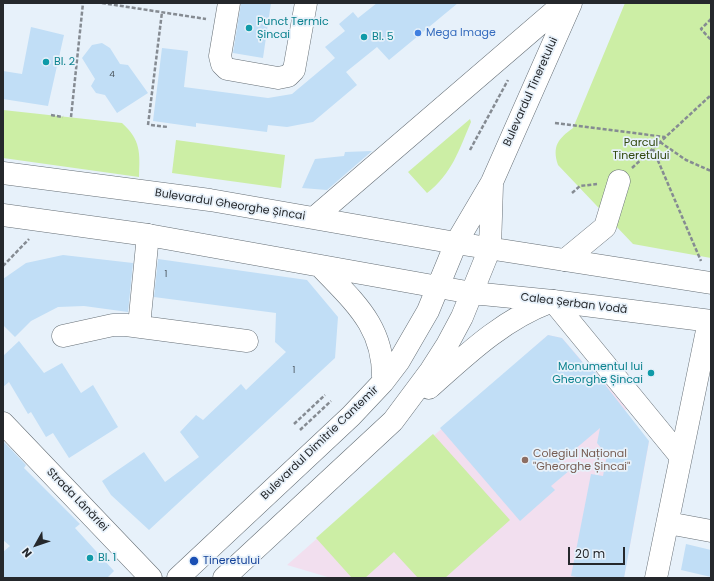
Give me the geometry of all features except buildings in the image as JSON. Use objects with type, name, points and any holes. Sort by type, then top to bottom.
[{"type":"main road","points":[[227,12],[220,56],[224,66],[235,70],[284,78],[294,70],[306,3]]},
{"type":"main road","points":[[314,218],[564,3]]},
{"type":"main road","name":"Bulevardul Tineretului","points":[[456,243],[492,182],[571,3]]},
{"type":"main road","name":"Bulevardul Gheorghe Șincai","points":[[3,173],[210,200],[456,243]]},
{"type":"main road","points":[[565,260],[605,227],[619,181]]},
{"type":"main road","name":"Bulevardul Tineretului","points":[[490,248],[492,182]]},
{"type":"main road","points":[[3,215],[148,235],[439,287]]},
{"type":"main road","points":[[139,326],[148,235]]},
{"type":"main road","points":[[456,243],[565,260],[707,275]]},
{"type":"main road","name":"Bulevardul Dimitrie Cantemir","points":[[178,578],[351,416],[383,382],[410,343],[439,287],[456,243]]},
{"type":"main road","points":[[393,421],[447,345],[472,293],[490,248]]},
{"type":"main road","points":[[320,266],[358,308],[376,335],[381,347],[383,360],[383,382]]},
{"type":"main road","name":"Calea Șerban Vodă","points":[[439,287],[472,293],[553,301],[710,321],[656,578]]},
{"type":"main road","points":[[224,578],[448,370],[496,330],[523,313],[553,301],[681,456]]},
{"type":"main road","points":[[63,336],[113,325],[139,326],[247,341]]},
{"type":"main road","name":"Strada Lânăriei","points":[[3,423],[151,578]]},
{"type":"main road","points":[[668,523],[711,531]]},
{"type":"path","points":[[71,117],[83,3]]},
{"type":"path","points":[[102,3],[162,12],[227,12]]},
{"type":"path","points":[[162,12],[150,125],[168,127]]},
{"type":"path","points":[[711,19],[700,29],[711,40]]},
{"type":"path","points":[[470,150],[510,75]]},
{"type":"path","points":[[619,181],[711,94]]},
{"type":"path","points":[[51,115],[63,117]]},
{"type":"path","points":[[555,123],[665,138]]},
{"type":"path","points":[[660,142],[690,162],[711,171]]},
{"type":"path","points":[[653,149],[707,275]]},
{"type":"path","points":[[572,193],[580,186]]},
{"type":"path","points":[[3,266],[34,233]]},
{"type":"path","points":[[294,424],[325,395]]},
{"type":"path","points":[[300,430],[331,401]]},
{"type":"shaded area","name":"Colegiul Național \"Gheorghe Șincai\"","points":[[548,335],[562,338],[590,370],[592,368],[627,409],[624,411],[649,442],[624,578],[331,578],[287,565]]},
{"type":"green space","name":"Parcul Tineretului","points":[[625,3],[711,3],[711,258],[633,244],[558,165],[556,148],[563,136],[573,128]]},
{"type":"green space","points":[[3,110],[122,123],[133,135],[138,147],[139,177],[3,158]]},
{"type":"green space","points":[[470,119],[471,122],[449,170],[436,186],[427,193],[408,172]]},
{"type":"green space","points":[[176,140],[285,155],[281,188],[172,173]]},
{"type":"green space","points":[[433,434],[510,520],[445,578],[418,578],[394,552],[365,578],[352,578],[316,538]]},
{"type":"place","name":"Punct Termic Șincai","points":[[249,28]]},
{"type":"place","name":"Mega Image","points":[[418,33]]},
{"type":"place","name":"Bl. 5","points":[[364,37]]},
{"type":"place","name":"Bl. 2","points":[[46,62]]},
{"type":"place","name":"Monumentul lui Gheorghe Șincai","points":[[651,373]]},
{"type":"place","name":"Colegiul Național \"Gheorghe Șincai\"","points":[[525,460]]},
{"type":"place","name":"Bl. 1","points":[[90,558]]},
{"type":"place","name":"Tineretului","points":[[194,561]]}]
